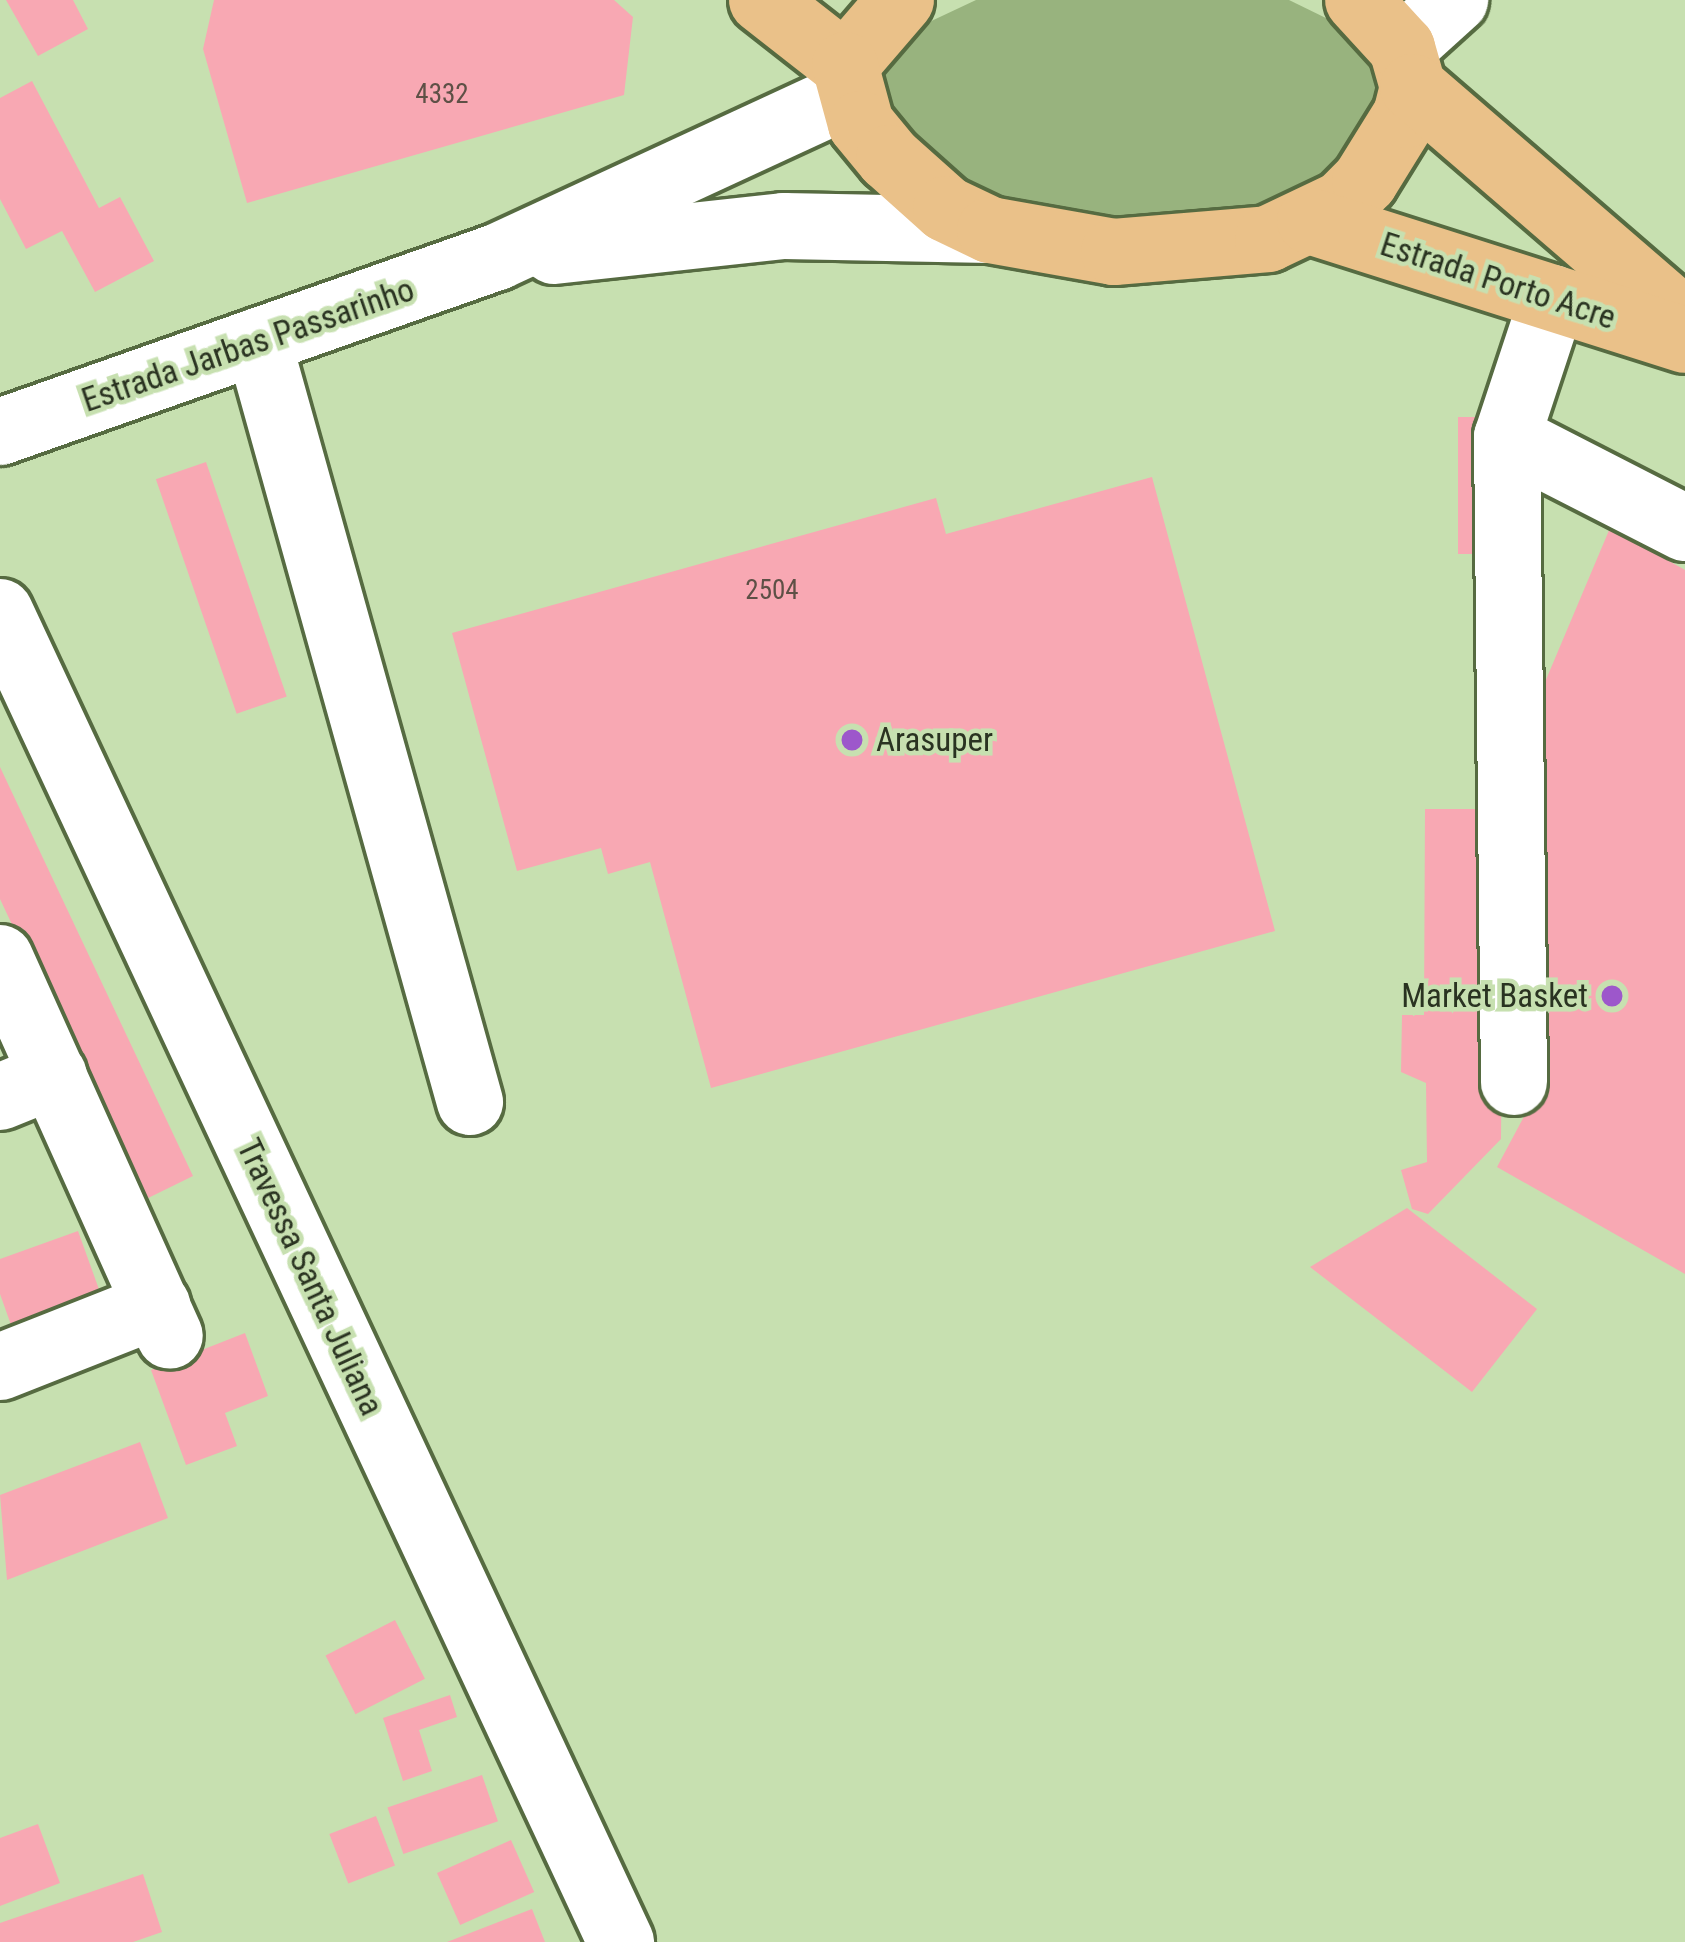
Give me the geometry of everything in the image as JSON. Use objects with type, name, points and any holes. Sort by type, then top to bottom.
[{"type":"main road","points":[[761,0],[846,80],[861,124],[921,190],[990,230],[1114,252],[1225,248],[1310,221],[1342,204],[1386,154],[1407,67]]},
{"type":"main road","points":[[846,80],[901,0]]},
{"type":"main road","name":"Estrada Porto Acre","points":[[1358,0],[1407,67],[1685,322]]},
{"type":"main road","name":"Estrada Porto Acre","points":[[1310,221],[1685,340]]},
{"type":"street","points":[[1407,67],[1455,0]]},
{"type":"street","name":"Estrada Jarbas Passarinho","points":[[0,432],[497,257],[846,80]]},
{"type":"street","name":"Estrada Jarbas Passarinho","points":[[497,257],[784,226],[990,230]]},
{"type":"street","points":[[1514,1082],[1507,437],[1552,298]]},
{"type":"street","points":[[258,341],[470,1102]]},
{"type":"street","points":[[1507,437],[1685,528]]},
{"type":"street","name":"Travessa Santa Juliana","points":[[0,612],[621,1942]]},
{"type":"street","points":[[0,958],[27,1086],[163,1321],[0,1367]]},
{"type":"green space","points":[[976,0],[1289,0],[1332,21],[1356,45],[1377,78],[1375,104],[1322,177],[1259,207],[1116,218],[1001,198],[963,180],[914,135],[889,105],[879,72],[925,24]]},
{"type":"building","points":[[6,0],[73,0],[88,29],[38,56]]},
{"type":"building","points":[[214,0],[614,0],[633,17],[624,95],[247,203],[203,49]]},
{"type":"building","points":[[32,81],[99,208],[120,197],[154,261],[95,292],[62,231],[26,249],[0,199],[0,98]]},
{"type":"building","points":[[1458,417],[1495,417],[1495,554],[1458,554]]},
{"type":"building","points":[[206,462],[287,696],[237,714],[156,479]]},
{"type":"building","name":"Arasuper","points":[[1152,477],[1275,931],[711,1088],[650,862],[608,874],[601,848],[517,871],[452,633],[936,498],[946,534]]},
{"type":"building","name":"Market Basket","points":[[1610,528],[1685,570],[1685,1274],[1497,1167],[1535,1096],[1537,701]]},
{"type":"building","points":[[0,767],[193,1176],[142,1201],[0,899]]},
{"type":"building","points":[[1425,809],[1504,809],[1501,1139],[1428,1214],[1412,1209],[1401,1170],[1427,1162],[1426,1083],[1401,1072],[1402,1015],[1424,1015]]},
{"type":"building","points":[[1407,1208],[1537,1309],[1472,1392],[1310,1267]]},
{"type":"building","points":[[78,1231],[105,1306],[16,1339],[0,1294],[0,1259]]},
{"type":"building","points":[[245,1333],[268,1396],[225,1413],[237,1446],[186,1465],[151,1370]]},
{"type":"building","points":[[140,1442],[168,1518],[7,1580],[0,1495]]},
{"type":"building","points":[[395,1620],[425,1679],[355,1714],[326,1655]]},
{"type":"building","points":[[450,1695],[457,1717],[419,1730],[432,1771],[403,1781],[383,1718]]},
{"type":"building","points":[[482,1775],[498,1821],[403,1854],[387,1808]]},
{"type":"building","points":[[376,1816],[395,1865],[348,1883],[329,1834]]},
{"type":"building","points":[[38,1824],[60,1883],[0,1906],[0,1838]]},
{"type":"building","points":[[511,1840],[534,1892],[460,1925],[437,1873]]},
{"type":"building","points":[[143,1874],[162,1932],[133,1942],[0,1942],[0,1923]]},
{"type":"building","points":[[532,1909],[545,1942],[447,1942]]},
{"type":"place","name":"Arasuper","points":[[852,740]]},
{"type":"place","name":"Market Basket","points":[[1612,996]]}]
